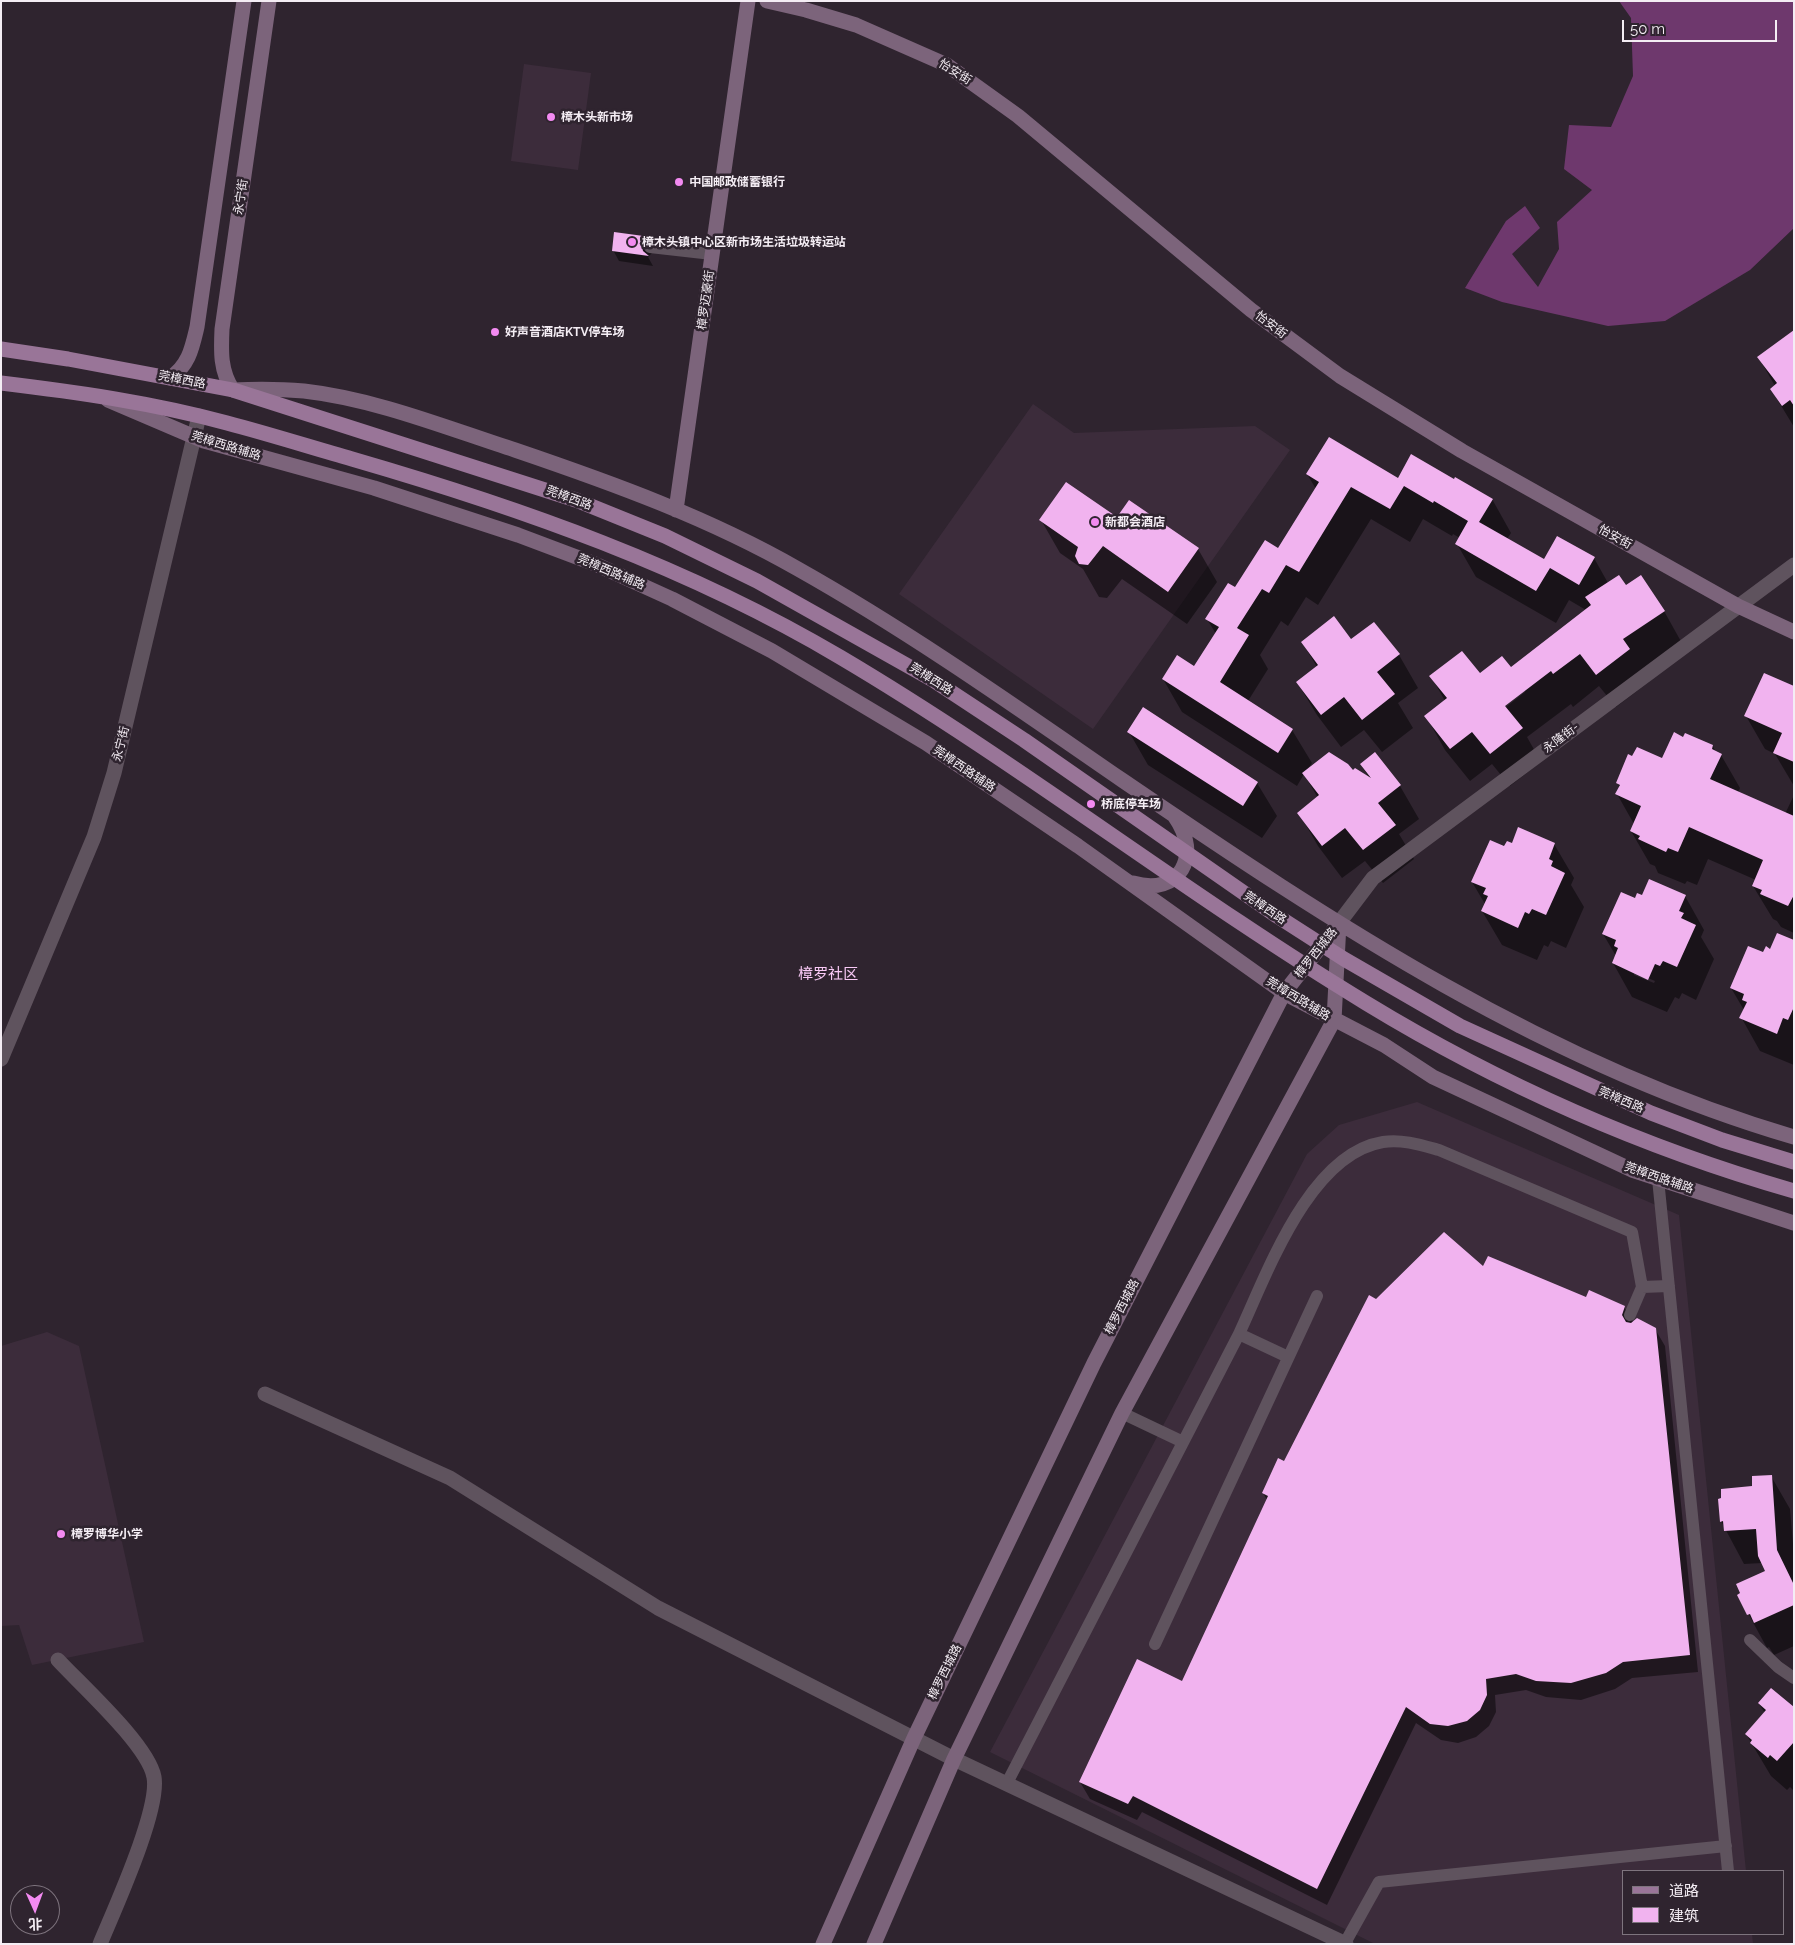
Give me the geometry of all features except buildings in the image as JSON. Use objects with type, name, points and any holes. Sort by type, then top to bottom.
[{"type":"main road","name":"永宁街","points":[[170,378],[185,366],[191,354],[197,326],[244,1]]},
{"type":"main road","name":"永宁街","points":[[234,390],[224,371],[221,351],[222,329],[269,1]]},
{"type":"main road","name":"樟罗迈豪街","points":[[676,510],[748,1]]},
{"type":"main road","name":"怡安街","points":[[767,1],[856,25],[947,65],[1018,116],[1215,280],[1340,376],[1462,451],[1738,606],[1794,632]]},
{"type":"main road","name":"莞樟西路","points":[[1,349],[234,390],[576,500],[665,536],[757,581],[933,680],[1024,740],[1277,916],[1413,999],[1520,1055],[1651,1113],[1722,1140],[1794,1162]]},
{"type":"main road","name":"莞樟西路","points":[[1,382],[95,394],[198,416],[488,501],[658,564],[749,607],[837,655],[895,690],[1259,935],[1420,1035],[1483,1068],[1632,1135],[1698,1161],[1794,1191]]},
{"type":"main road","points":[[234,390],[270,389],[308,392],[377,406],[580,472],[676,510],[797,568],[917,642],[1058,742],[1172,813],[1421,974],[1564,1050],[1710,1109],[1794,1137]]},
{"type":"main road","name":"莞樟西路辅路","points":[[95,394],[195,438],[374,488],[456,514],[595,564],[672,599],[772,651],[926,743],[1127,881],[1284,993],[1384,1045],[1441,1081],[1564,1140],[1632,1170],[1794,1223]]},
{"type":"main road","points":[[1127,881],[1141,885],[1156,886],[1170,880],[1182,870],[1188,857],[1188,840],[1172,813]]},
{"type":"main road","name":"樟罗西城路","points":[[823,1944],[914,1738],[1094,1363],[1284,993],[1340,922]]},
{"type":"main road","name":"樟罗西城路","points":[[874,1944],[954,1758],[1122,1412],[1334,1020],[1340,922]]},
{"type":"street","name":"永宁街","points":[[1,1058],[94,837],[114,773],[195,438],[198,416]]},
{"type":"street","name":"永隆街-","points":[[1340,922],[1373,878],[1794,565]]},
{"type":"street","points":[[265,1394],[450,1478],[658,1608],[954,1758],[1346,1943]]},
{"type":"street","points":[[58,1660],[130,1737],[145,1758],[154,1777],[154,1798],[128,1876],[100,1944]]},
{"type":"lane","points":[[650,247],[712,254]]},
{"type":"lane","points":[[1007,1783],[1239,1334],[1286,1236],[1320,1181],[1342,1162],[1361,1149],[1384,1142],[1411,1142],[1439,1150],[1632,1232],[1642,1288],[1630,1315]]},
{"type":"lane","points":[[1658,1179],[1728,1870]]},
{"type":"lane","points":[[1642,1288],[1668,1286]]},
{"type":"lane","points":[[1154,1644],[1317,1296]]},
{"type":"lane","points":[[1239,1334],[1288,1357]]},
{"type":"lane","points":[[1122,1412],[1183,1442]]},
{"type":"lane","points":[[1750,1640],[1778,1667],[1794,1678]]},
{"type":"lane","points":[[1346,1943],[1379,1882],[1726,1846]]},
{"type":"shaded area","points":[[1619,1],[1794,1],[1794,228],[1750,270],[1665,321],[1608,326],[1502,302],[1465,288],[1506,221],[1525,206],[1540,228],[1512,254],[1538,287],[1559,249],[1557,222],[1592,190],[1564,169],[1569,125],[1611,127],[1633,76],[1631,18]]},
{"type":"shaded area","name":"樟木头新市场","points":[[524,64],[591,73],[578,170],[511,161]]},
{"type":"shaded area","name":"新都会酒店","points":[[1033,404],[1074,433],[1255,426],[1290,450],[1093,729],[899,594]]},
{"type":"shaded area","points":[[1417,1102],[1679,1215],[1746,1870],[1622,1870],[1622,1935],[1752,1935],[1753,1944],[1375,1944],[990,1752],[1307,1154],[1339,1125]]},
{"type":"shaded area","name":"樟罗博华小学","points":[[47,1332],[79,1346],[144,1642],[32,1665],[19,1625],[1,1626],[1,1346]]},
{"type":"place","name":"樟木头新市场","points":[[551,117]]},
{"type":"place","name":"中国邮政储蓄银行","points":[[679,182]]},
{"type":"place","name":"樟木头镇中心区新市场生活垃圾转运站","points":[[632,242]]},
{"type":"place","name":"好声音酒店KTV停车场","points":[[495,332]]},
{"type":"place","name":"新都会酒店","points":[[1095,522]]},
{"type":"place","name":"桥底停车场","points":[[1091,804]]},
{"type":"place","name":"樟罗博华小学","points":[[61,1534]]},
{"type":"district","name":"樟罗社区","points":[[828,974]]}]
